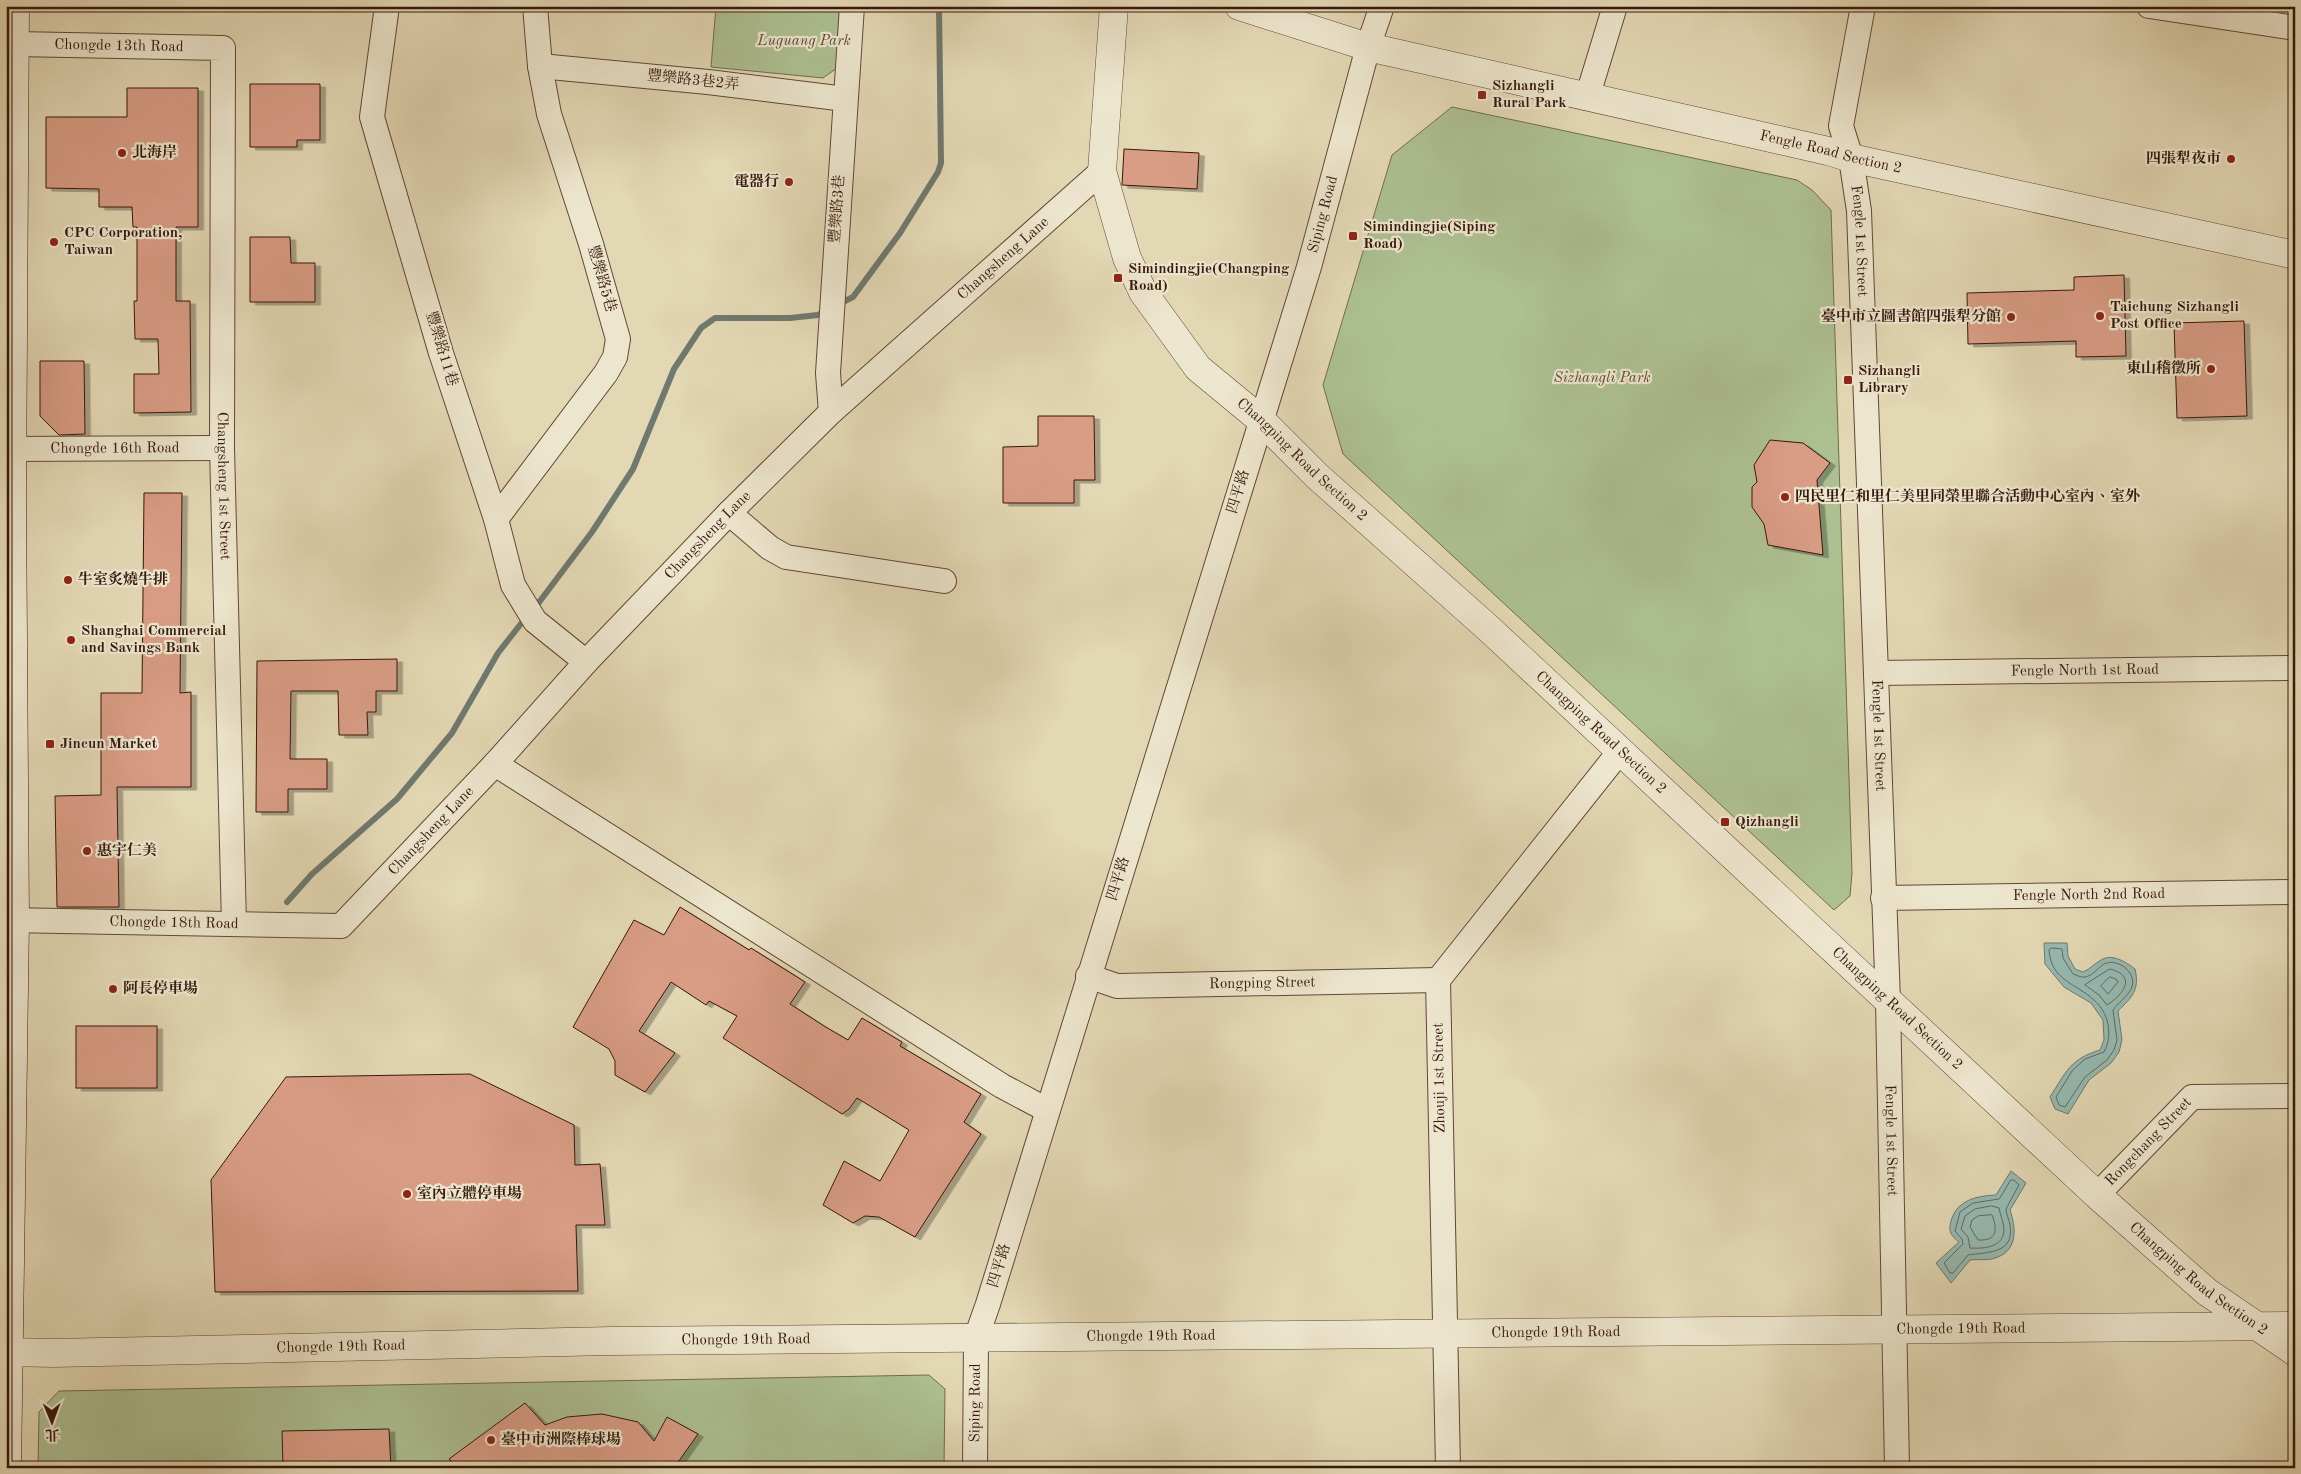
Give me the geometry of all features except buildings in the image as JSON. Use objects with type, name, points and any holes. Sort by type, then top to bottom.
[{"type":"street","points":[[7,1468],[11,920],[9,449],[15,6]]},
{"type":"street","name":"豐樂路11巷","points":[[387,6],[372,117],[441,353],[496,520],[512,585],[535,620],[586,662]]},
{"type":"street","name":"豐樂路5巷","points":[[496,520],[606,373],[615,357],[618,339],[549,114],[540,66],[535,6]]},
{"type":"street","name":"豐樂路3巷","points":[[831,412],[828,373],[852,6]]},
{"type":"street","name":"Changping Road Section 2","points":[[1114,6],[1102,171],[1127,258],[1147,298],[1198,368],[1261,420],[1317,476],[1487,627],[2097,1196],[2207,1292],[2260,1326],[2295,1352]]},
{"type":"street","name":"Fengle Road Section 2","points":[[1239,6],[1368,46],[1587,98],[2295,255]]},
{"type":"street","name":"Siping Road","points":[[1261,420],[1309,267],[1368,46],[1382,6]]},
{"type":"street","points":[[1587,98],[1615,6]]},
{"type":"street","name":"Fengle 1st Street","points":[[1863,6],[1841,126],[1851,158],[1859,212],[1888,1001],[1897,1468]]},
{"type":"street","points":[[2149,6],[2295,28]]},
{"type":"street","name":"Chongde 13th Road","points":[[15,44],[223,48]]},
{"type":"street","name":"Changsheng 1st Street","points":[[223,48],[222,448],[234,924]]},
{"type":"street","name":"豐樂路3巷2弄","points":[[540,66],[708,82],[845,99]]},
{"type":"street","name":"Changsheng Lane","points":[[340,926],[495,764],[586,662],[729,513],[831,412],[1102,171]]},
{"type":"street","name":"四平路","points":[[976,1338],[1261,420]]},
{"type":"street","name":"Chongde 16th Road","points":[[9,449],[222,448]]},
{"type":"street","points":[[729,513],[770,548],[786,557],[944,581]]},
{"type":"street","name":"Fengle North 1st Road","points":[[1876,673],[2295,668]]},
{"type":"street","points":[[1438,980],[1620,751]]},
{"type":"street","points":[[495,764],[1002,1086],[1047,1110]]},
{"type":"street","name":"Fengle North 2nd Road","points":[[1883,898],[2295,892]]},
{"type":"street","name":"Chongde 18th Road","points":[[11,920],[340,926]]},
{"type":"street","name":"Rongping Street","points":[[1088,976],[1117,986],[1438,980]]},
{"type":"street","name":"Zhouji 1st Street","points":[[1438,980],[1448,1468]]},
{"type":"street","name":"Rongchang Street","points":[[2097,1196],[2192,1098],[2295,1096]]},
{"type":"street","name":"Chongde 19th Road","points":[[7,1352],[322,1348],[611,1341],[2295,1326]]},
{"type":"street","name":"Siping Road","points":[[975,1468],[976,1338]]},
{"type":"green space","name":"Luguang Park","points":[[716,6],[841,6],[837,68],[823,78],[711,67]]},
{"type":"green space","name":"Sizhangli Park","points":[[1452,107],[1797,180],[1812,190],[1831,210],[1852,873],[1850,896],[1834,910],[1343,454],[1323,385],[1392,155]]},
{"type":"green space","name":"臺中市洲際棒球場","points":[[929,1375],[945,1389],[944,1468],[38,1468],[39,1412],[59,1391]]},
{"type":"water","points":[[2044,943],[2067,943],[2068,956],[2075,969],[2083,972],[2101,960],[2110,957],[2119,959],[2131,966],[2135,969],[2136,976],[2134,993],[2118,1011],[2122,1040],[2119,1052],[2111,1063],[2089,1080],[2068,1114],[2055,1109],[2050,1097],[2075,1062],[2100,1050],[2104,1040],[2103,1020],[2091,1003],[2064,987],[2045,964]]},
{"type":"water","points":[[2011,1171],[2026,1183],[2010,1210],[2014,1237],[2009,1249],[1995,1258],[1970,1260],[1951,1283],[1936,1263],[1959,1242],[1950,1230],[1954,1214],[1968,1200],[1996,1195]]},
{"type":"waterway","points":[[839,304],[853,297],[900,233],[938,172],[941,163],[939,6]]},
{"type":"waterway","points":[[534,609],[592,532],[633,469],[674,369],[701,328],[715,318],[790,318],[818,315],[828,310]]},
{"type":"waterway","points":[[287,902],[312,874],[397,799],[452,733],[498,653],[527,616]]},
{"type":"place","name":"Sizhangli Rural Park","points":[[1482,95]]},
{"type":"place","name":"北海岸","points":[[122,153]]},
{"type":"place","name":"四張犁夜市","points":[[2231,159]]},
{"type":"place","name":"電器行","points":[[789,182]]},
{"type":"place","name":"Simindingjie(Siping Road)","points":[[1353,236]]},
{"type":"place","name":"CPC Corporation, Taiwan","points":[[54,242]]},
{"type":"place","name":"Simindingjie(Changping Road)","points":[[1118,278]]},
{"type":"place","name":"Taichung Sizhangli Post Office","points":[[2100,316]]},
{"type":"place","name":"臺中市立圖書館四張犁分館","points":[[2011,317]]},
{"type":"place","name":"東山稽徵所","points":[[2211,369]]},
{"type":"place","name":"Sizhangli Library","points":[[1848,380]]},
{"type":"place","name":"四民里仁和里仁美里同榮里聯合活動中心室內、室外","points":[[1785,497]]},
{"type":"place","name":"牛室炙燒牛排","points":[[68,580]]},
{"type":"place","name":"Shanghai Commercial and Savings Bank","points":[[71,640]]},
{"type":"place","name":"Jincun Market","points":[[50,744]]},
{"type":"place","name":"Qizhangli","points":[[1725,822]]},
{"type":"place","name":"惠宇仁美","points":[[87,851]]},
{"type":"place","name":"阿長停車場","points":[[113,989]]},
{"type":"place","name":"室內立體停車場","points":[[407,1194]]},
{"type":"place","name":"臺中市洲際棒球場","points":[[491,1440]]}]
